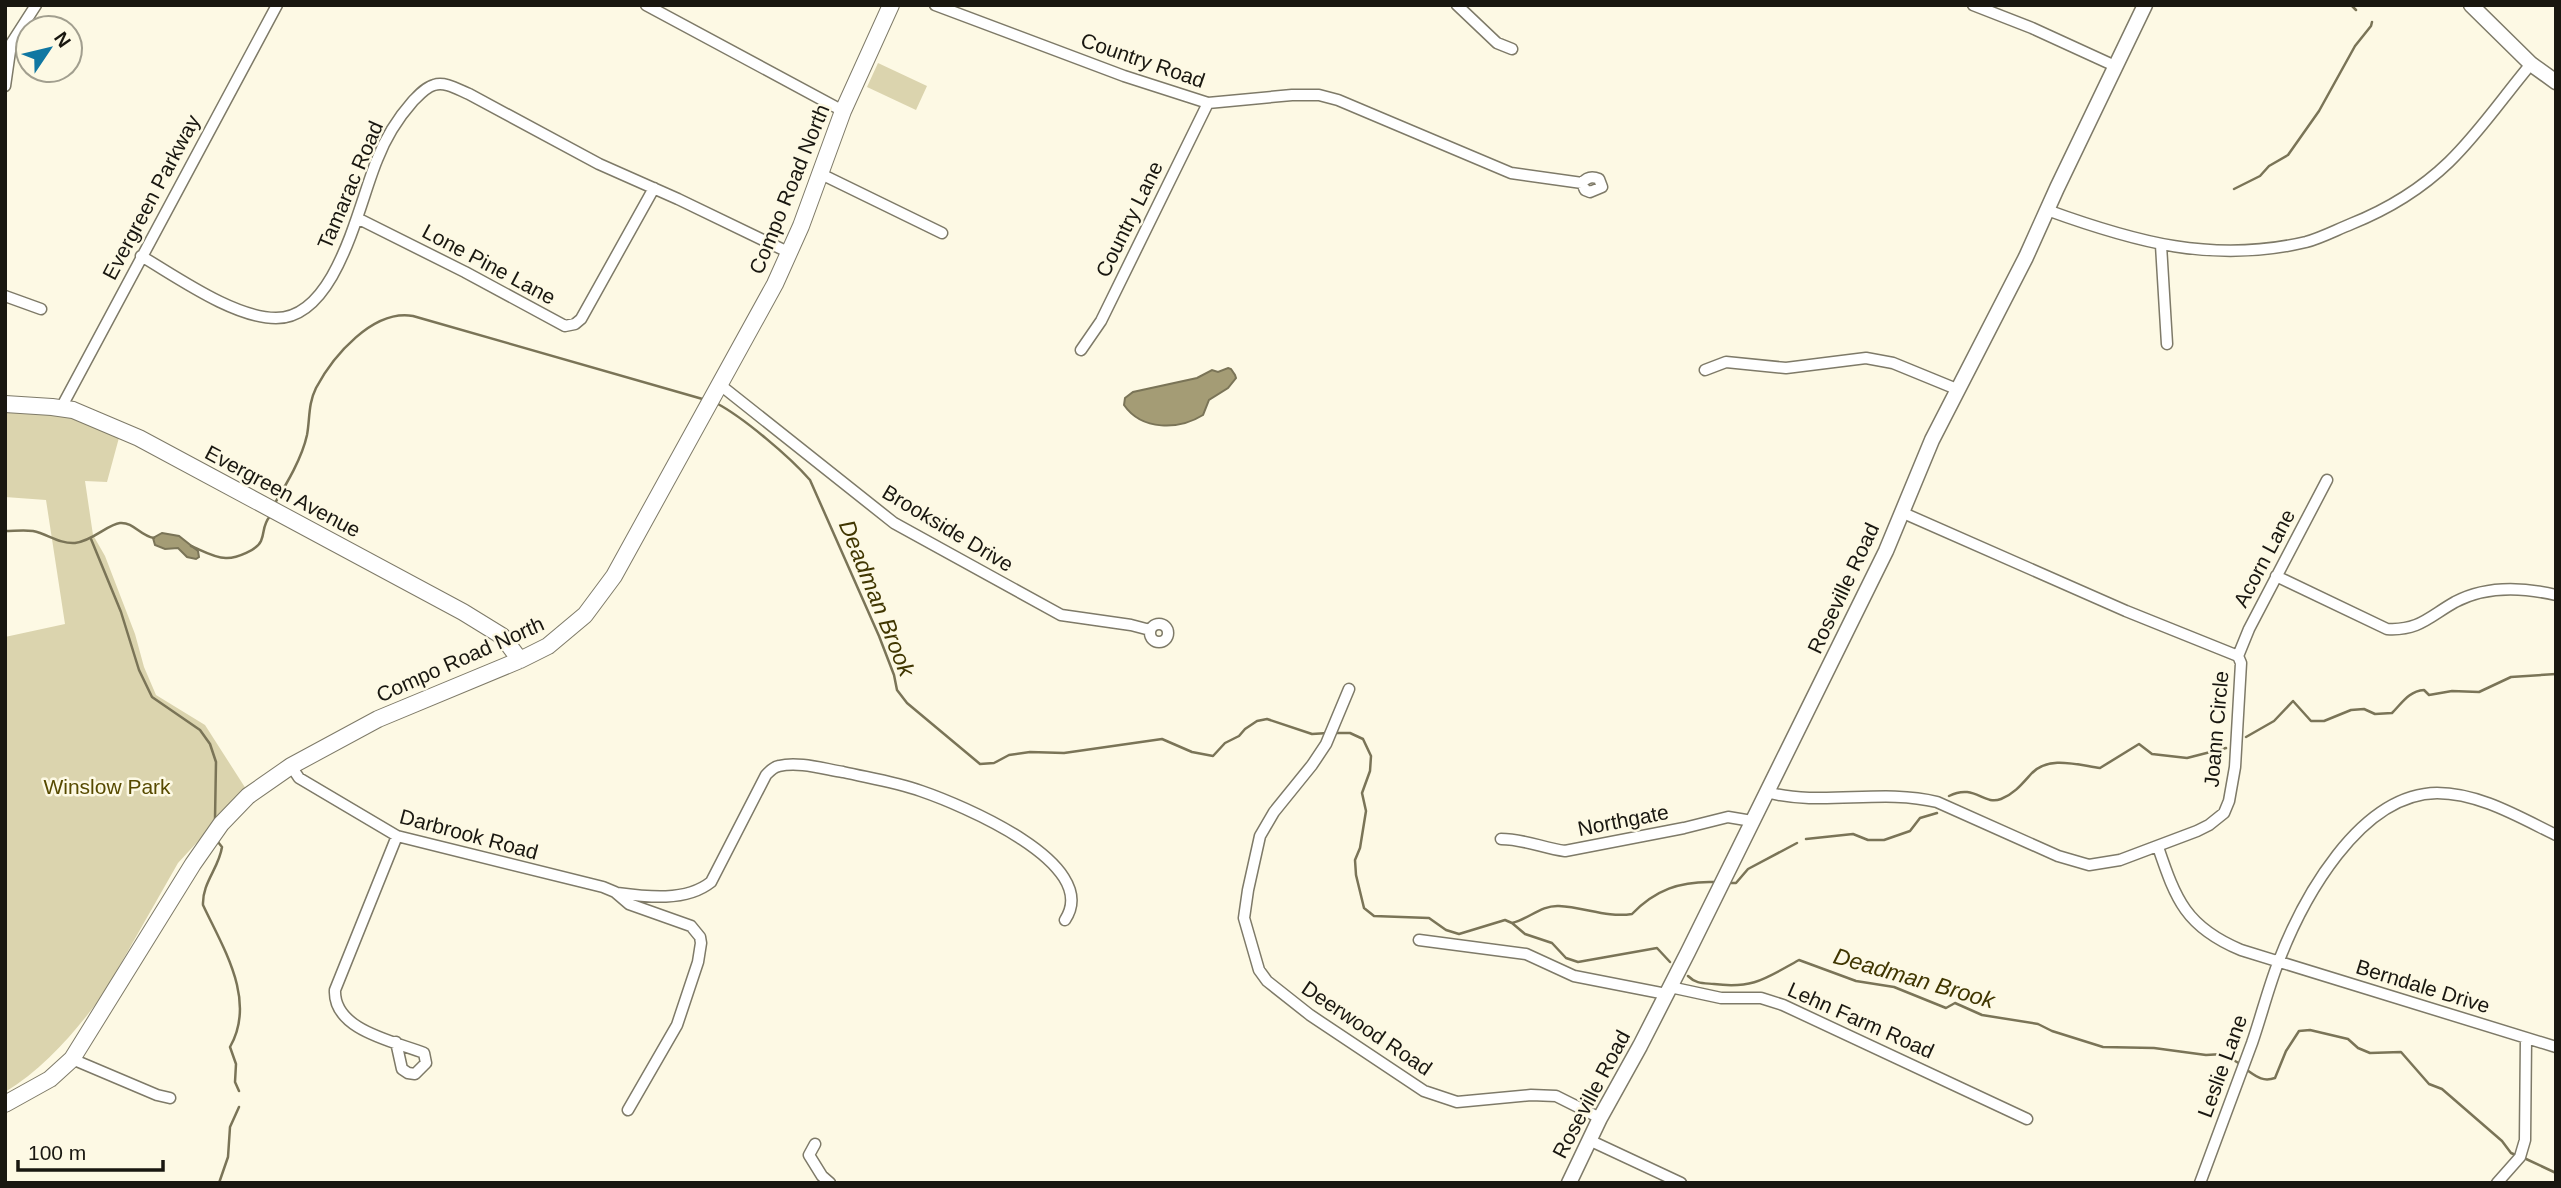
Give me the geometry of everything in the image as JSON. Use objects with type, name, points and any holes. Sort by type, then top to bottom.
[{"type":"main road","name":"Compo Road North","points":[[5,1104],[50,1079],[72,1059],[209,840],[248,796],[291,766],[402,707],[520,660],[565,634],[604,592],[790,253],[843,111],[891,5]]},
{"type":"main road","name":"Evergreen Avenue","points":[[5,404],[73,410],[139,438],[444,601],[502,636],[520,660]]},
{"type":"street","points":[[5,86],[11,44],[36,5]]},
{"type":"street","name":"Evergreen Parkway","points":[[61,408],[276,5]]},
{"type":"street","points":[[646,5],[843,111]]},
{"type":"street","name":"Country Road","points":[[935,5],[1124,76],[1208,103],[1319,95],[1338,100],[1511,173],[1582,183]]},
{"type":"street","points":[[1457,5],[1497,44],[1512,49]]},
{"type":"street","points":[[1973,5],[2032,28],[2115,66]]},
{"type":"street","name":"Roseville Road","points":[[1569,1183],[1886,551],[1932,440],[2009,294],[2145,5]]},
{"type":"street","points":[[2471,5],[2530,64],[2556,82]]},
{"type":"street","points":[[2048,210],[2114,234],[2185,249],[2263,250],[2309,241],[2376,214],[2449,162],[2530,64]]},
{"type":"street","name":"Tamarac Road","points":[[141,256],[240,311],[273,318],[288,317],[303,309],[318,296],[345,251],[377,159],[401,115],[421,93],[435,84],[469,94],[599,164],[790,253]]},
{"type":"street","name":"Country Lane","points":[[1081,350],[1101,321],[1208,103]]},
{"type":"street","points":[[821,174],[942,233]]},
{"type":"street","name":"Lone Pine Lane","points":[[357,218],[565,326],[575,324],[580,319],[654,188]]},
{"type":"street","points":[[2161,245],[2167,344]]},
{"type":"street","points":[[5,296],[41,310]]},
{"type":"street","points":[[1705,370],[1726,362],[1786,368],[1866,358],[1893,363],[1959,390]]},
{"type":"street","name":"Brookside Drive","points":[[713,395],[894,523],[1061,615],[1150,630]]},
{"type":"street","name":"Acorn Lane","points":[[2238,656],[2276,576],[2327,480]]},
{"type":"street","name":"Joann Circle","points":[[1766,792],[1786,798],[1899,795],[1925,799],[2058,856],[2089,865],[2102,864],[2158,847],[2209,825],[2224,813],[2235,767],[2241,663],[2238,656],[2126,611],[1900,512]]},
{"type":"street","points":[[2276,576],[2387,629],[2403,630],[2419,625],[2457,601],[2481,593],[2526,589],[2556,595]]},
{"type":"street","name":"Deerwood Road","points":[[1349,689],[1331,733],[1312,765],[1273,812],[1261,836],[1245,907],[1246,930],[1262,975],[1310,1015],[1424,1091],[1457,1102],[1531,1095],[1556,1096],[1600,1118]]},
{"type":"street","name":"Darbrook Road","points":[[291,766],[299,778],[397,836],[615,892],[651,898],[698,891],[711,882],[766,775],[778,766],[824,768],[920,791],[991,821],[1051,859],[1059,868],[1072,905],[1065,920]]},
{"type":"street","points":[[2278,961],[2328,866],[2355,834],[2403,801],[2434,793],[2463,797],[2510,812],[2556,835]]},
{"type":"street","name":"Northgate","points":[[1501,839],[1565,851],[1728,817],[1752,821]]},
{"type":"street","points":[[396,1042],[356,1027],[344,1018],[334,997],[397,836]]},
{"type":"street","name":"Berndale Drive","points":[[2158,847],[2173,889],[2192,920],[2220,942],[2556,1047]]},
{"type":"street","name":"Darbrook Road","points":[[615,892],[629,904],[642,910],[691,926],[702,943],[677,1025],[628,1111]]},
{"type":"street","name":"Lehn Farm Road","points":[[1419,940],[1526,954],[1574,976],[1721,998],[1761,998],[1783,1004],[2026,1119]]},
{"type":"street","name":"Leslie Lane","points":[[2200,1183],[2241,1074],[2278,961]]},
{"type":"street","points":[[2497,1183],[2513,1167],[2523,1148],[2526,1038]]},
{"type":"street","points":[[72,1059],[170,1098]]},
{"type":"street","points":[[1589,1140],[1682,1183]]},
{"type":"street","points":[[815,1144],[809,1155],[822,1176],[831,1183]]},
{"type":"green space","points":[[878,63],[927,86],[916,110],[867,87]]},
{"type":"green space","name":"Winslow Park","points":[[5,409],[63,413],[120,434],[107,482],[85,481],[93,535],[105,556],[156,695],[205,725],[246,789],[178,863],[104,993],[83,1021],[34,1072],[5,1092],[5,637],[65,624],[46,500],[5,497]]},
{"type":"shaded area","points":[[1228,368],[1236,378],[1228,388],[1209,400],[1203,415],[1193,420],[1172,425],[1151,424],[1132,414],[1124,405],[1125,398],[1133,392],[1197,378],[1212,370],[1218,372]]},
{"type":"shaded area","points":[[162,533],[179,536],[198,551],[199,557],[187,557],[178,548],[165,549],[155,545],[153,538]]},
{"type":"waterway","points":[[2351,5],[2356,10]]},
{"type":"waterway","points":[[2234,189],[2260,176],[2269,166],[2288,155],[2319,111],[2355,46],[2372,22]]},
{"type":"waterway","name":"Deadman Brook","points":[[275,503],[302,453],[312,400],[323,375],[356,337],[369,327],[398,316],[413,316],[706,400]]},
{"type":"waterway","name":"Deadman Brook","points":[[716,403],[766,438],[810,480],[879,636],[897,690],[907,703],[980,764],[994,763],[1009,755],[1030,752],[1064,753],[1162,739],[1192,752],[1213,756],[1225,743],[1239,736],[1245,729],[1257,721],[1267,719],[1312,734],[1328,733]]},
{"type":"waterway","name":"Deadman Brook","points":[[191,546],[223,558],[241,555],[259,544],[270,516]]},
{"type":"waterway","name":"Deadman Brook","points":[[5,531],[33,531],[75,543],[82,542],[110,526],[125,523],[154,538]]},
{"type":"waterway","points":[[91,539],[121,612],[139,670],[152,697],[200,730],[210,744],[216,762],[215,819]]},
{"type":"waterway","points":[[2246,737],[2274,721],[2293,701],[2311,721],[2324,721],[2351,710],[2364,709],[2375,714],[2392,713],[2406,698],[2419,691],[2424,690],[2429,695],[2452,691],[2479,692],[2511,677],[2556,674]]},
{"type":"waterway","name":"Deadman Brook","points":[[1334,733],[1350,733],[1363,739],[1371,756],[1370,771],[1362,793],[1366,811],[1360,848],[1355,860],[1364,908],[1374,916],[1429,918],[1446,930],[1459,934],[1505,920],[1525,934],[1552,943],[1566,958],[1578,962],[1657,948],[1670,962]]},
{"type":"waterway","points":[[1949,796],[1966,792],[1989,800],[2001,799],[2014,792],[2038,768],[2055,763],[2100,768],[2139,744],[2152,754],[2187,758],[2226,748]]},
{"type":"waterway","points":[[1806,839],[1853,834],[1868,840],[1884,840],[1910,831],[1920,818],[1937,813]]},
{"type":"waterway","points":[[218,842],[222,847],[205,890],[203,905],[227,956],[239,993],[240,1011],[230,1047],[236,1064],[235,1082],[239,1091]]},
{"type":"waterway","points":[[1731,883],[1736,883],[1748,869],[1797,843]]},
{"type":"waterway","points":[[1512,923],[1553,906],[1614,915],[1632,914],[1659,893],[1679,885],[1714,882]]},
{"type":"waterway","name":"Deadman Brook","points":[[1688,976],[1700,983],[1740,985],[1759,981],[1799,960],[1856,981],[1894,987],[1946,1008],[1955,1003],[1982,1015],[2038,1024],[2103,1047],[2223,1054],[2242,1065]]},
{"type":"waterway","name":"Deadman Brook","points":[[2247,1070],[2257,1077],[2275,1078],[2286,1051],[2299,1031],[2310,1030],[2348,1039],[2358,1048],[2370,1053],[2401,1052],[2429,1084],[2442,1089],[2502,1141],[2511,1153],[2518,1156]]},
{"type":"waterway","points":[[219,1183],[228,1157],[230,1127],[239,1107]]},
{"type":"waterway","name":"Deadman Brook","points":[[2524,1158],[2556,1173]]}]
